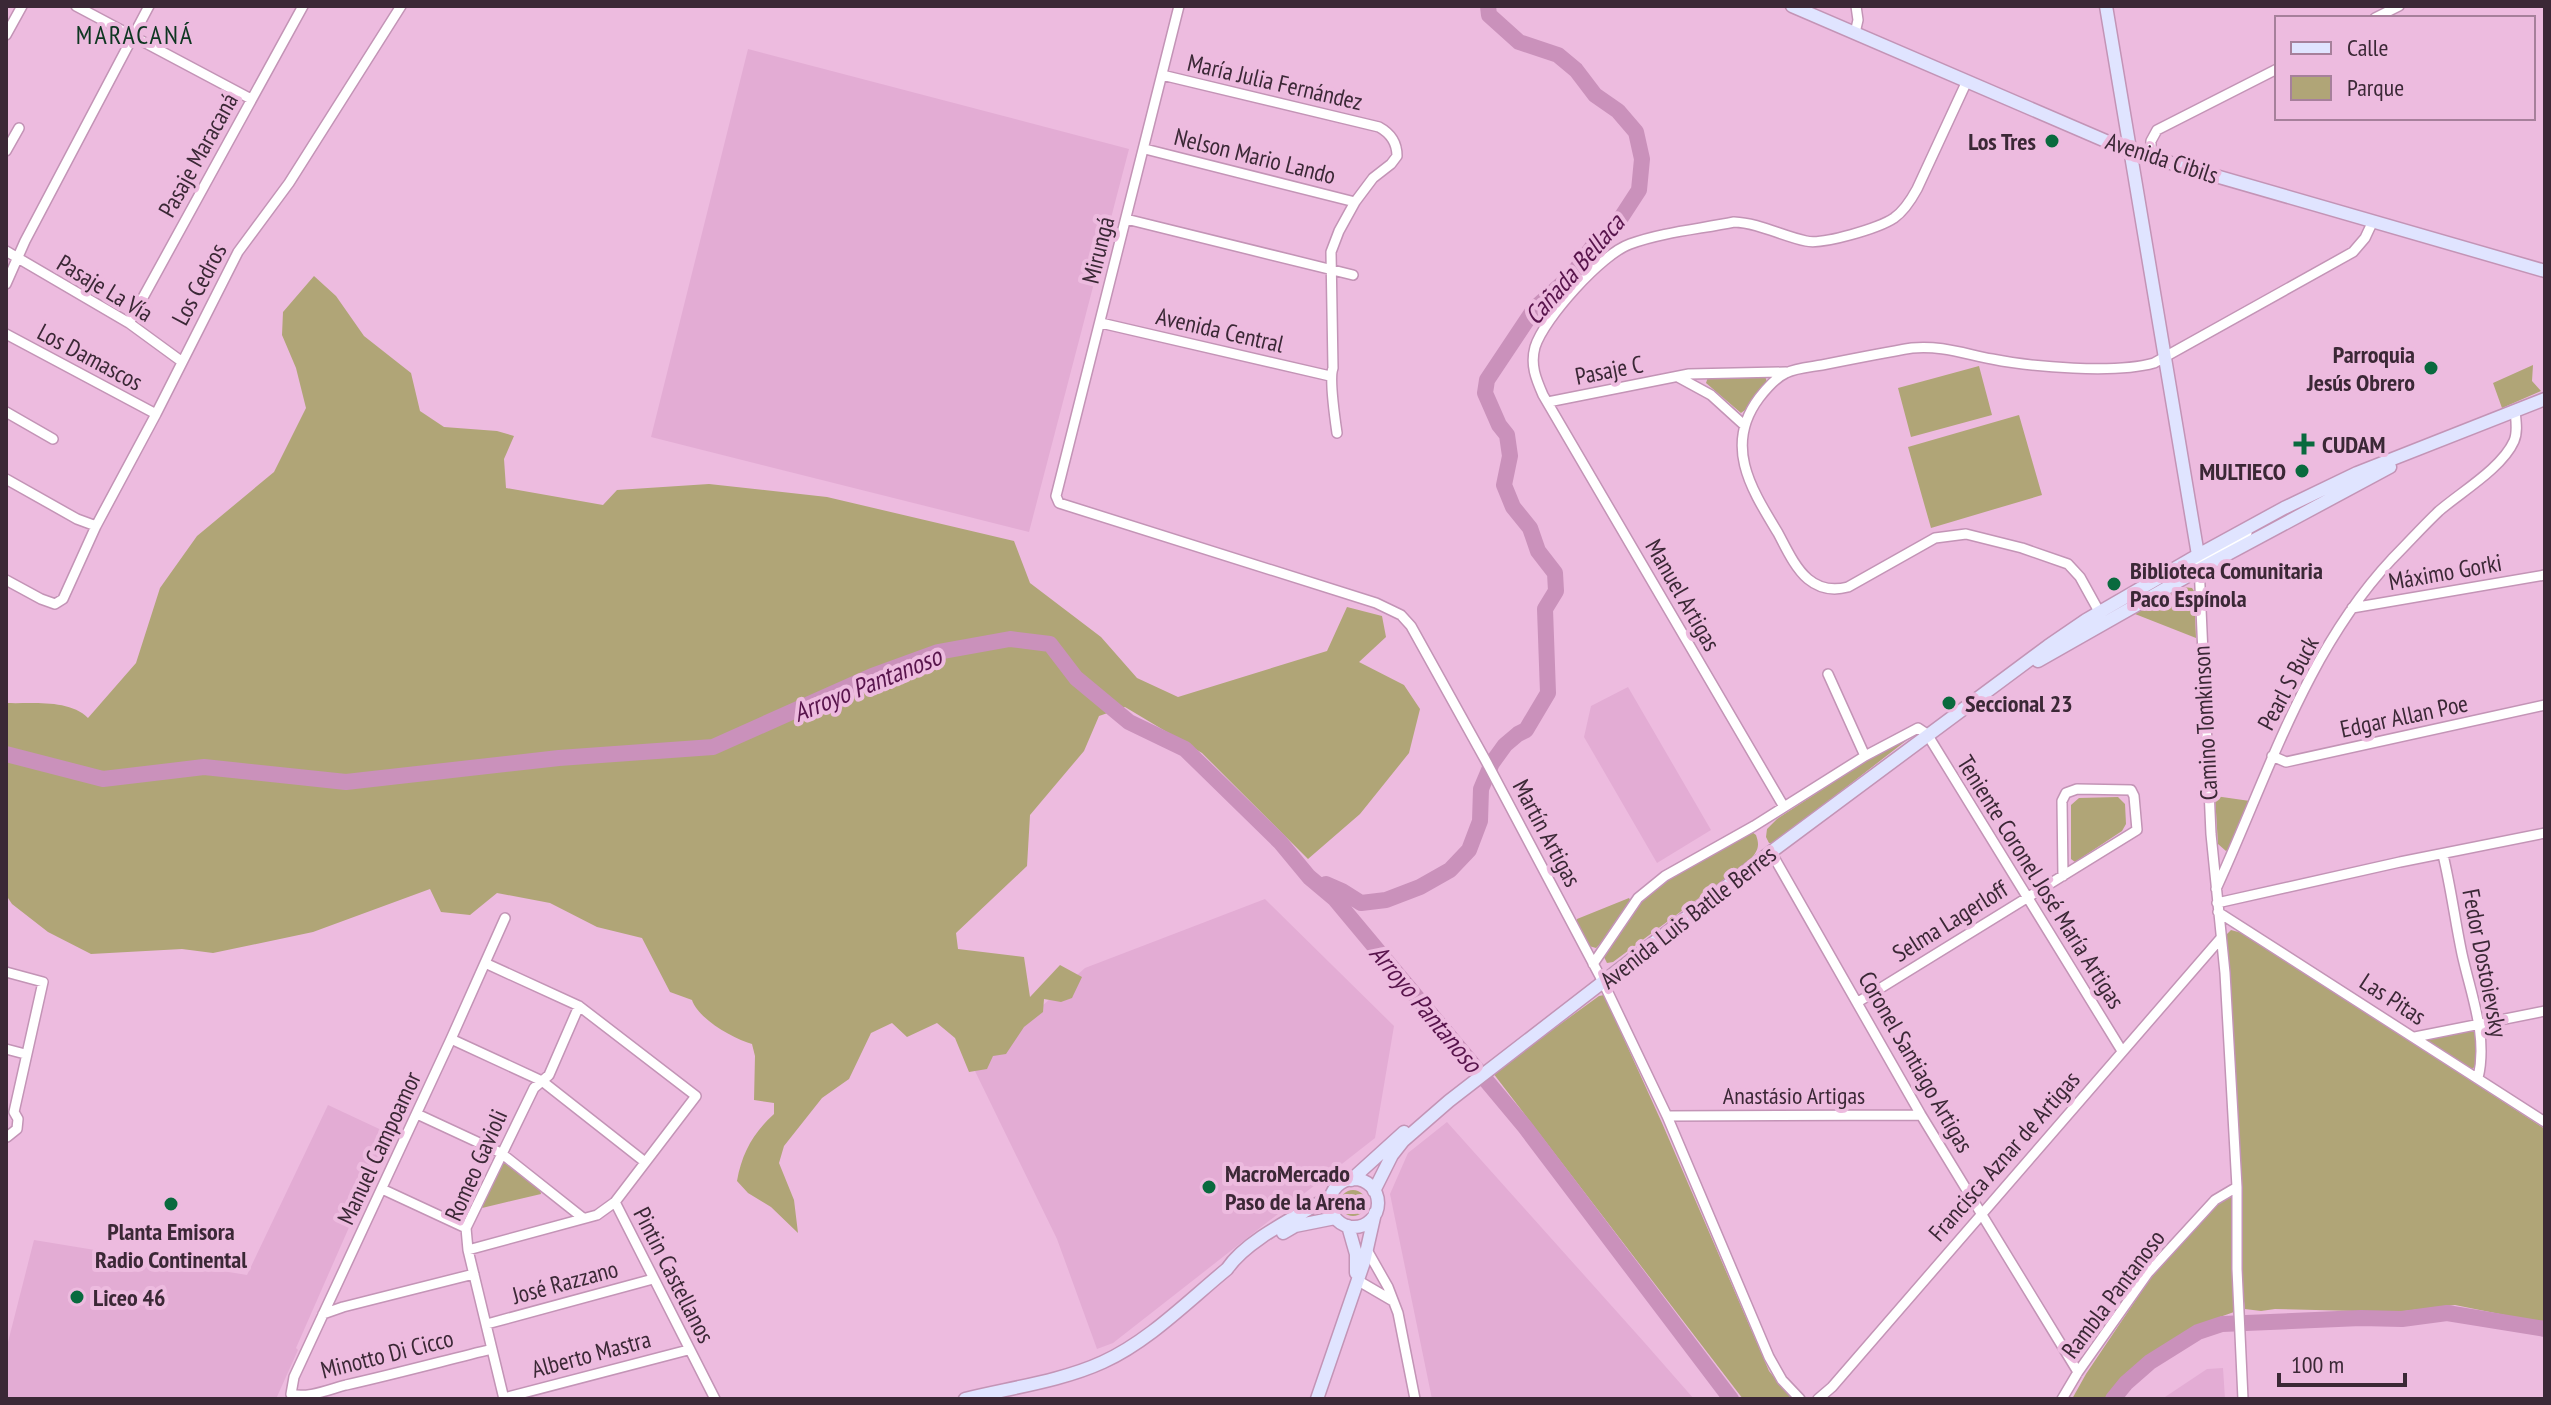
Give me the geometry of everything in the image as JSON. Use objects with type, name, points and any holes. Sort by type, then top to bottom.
[{"type":"main road","name":"Avenida Cibils","points":[[1792,6],[2129,151],[2545,271]]},
{"type":"main road","name":"Camino Tomkinson","points":[[2106,6],[2199,562]]},
{"type":"main road","name":"Avenida Luis Batlle Berres","points":[[2103,618],[2141,603],[2258,522],[2357,473],[2545,399]]},
{"type":"main road","name":"Avenida Luis Batlle Berres","points":[[1374,1191],[1392,1155],[1403,1141],[1454,1097],[1771,852],[2048,646],[2199,562],[2431,445]]},
{"type":"main road","name":"Avenida Luis Batlle Berres","points":[[1351,1180],[1398,1136],[1454,1097]]},
{"type":"main road","points":[[965,1399],[1102,1363],[1146,1334],[1268,1233],[1331,1196],[1339,1185],[1351,1180],[1364,1182],[1374,1191],[1377,1206],[1357,1280],[1317,1399]]},
{"type":"main road","points":[[1331,1196],[1335,1218],[1348,1226],[1367,1223],[1375,1213]]},
{"type":"main road","points":[[1227,1269],[1236,1267],[1295,1226],[1335,1218]]},
{"type":"main road","points":[[1348,1226],[1362,1254]]},
{"type":"street","points":[[6,35],[22,6]]},
{"type":"street","points":[[76,6],[251,99]]},
{"type":"street","points":[[6,284],[25,241],[149,6]]},
{"type":"street","name":"Pasaje Maracaná","points":[[129,323],[303,6]]},
{"type":"street","name":"Los Cedros","points":[[6,580],[55,604],[63,599],[96,526],[238,252],[289,183],[401,6]]},
{"type":"street","name":"Mirungá","points":[[1059,503],[1056,496],[1179,6]]},
{"type":"street","points":[[1855,33],[1858,20],[1856,6]]},
{"type":"street","points":[[2379,16],[2399,6]]},
{"type":"street","points":[[2151,157],[2151,141],[2157,130],[2275,70]]},
{"type":"street","name":"María Julia Fernández","points":[[1162,75],[1379,127],[1388,132],[1397,156],[1373,178],[1355,202]]},
{"type":"street","name":"Manuel Artigas","points":[[1784,807],[1536,381],[1533,368],[1535,346],[1546,323],[1601,262],[1612,252],[1629,244],[1734,222],[1752,224],[1808,242],[1824,242],[1896,217],[1909,203],[1967,81]]},
{"type":"street","points":[[6,151],[19,128]]},
{"type":"street","name":"Nelson Mario Lando","points":[[1145,149],[1355,202]]},
{"type":"street","points":[[1337,433],[1330,376],[1333,368],[1331,252],[1355,202]]},
{"type":"street","points":[[1126,219],[1353,275]]},
{"type":"street","name":"Pasaje C","points":[[1548,402],[1678,377],[1707,373],[1787,372],[1926,346],[1998,360],[2078,367],[2145,365],[2163,358],[2353,252],[2365,238],[2373,221]]},
{"type":"street","name":"Pasaje La Vía","points":[[6,251],[129,323],[181,361]]},
{"type":"street","name":"Avenida Central","points":[[1101,323],[1330,376]]},
{"type":"street","name":"Los Damascos","points":[[6,334],[156,414]]},
{"type":"street","points":[[1787,372],[1760,397],[1744,425],[1744,468],[1749,483],[1795,563],[1807,578],[1826,589],[1848,587],[1935,538],[1966,534],[2061,560],[2080,577],[2103,618]]},
{"type":"street","name":"Pasaje C","points":[[1678,377],[1711,395],[1744,425]]},
{"type":"street","name":"Pearl S Buck","points":[[2216,889],[2301,692],[2352,608],[2437,513],[2507,452],[2517,431],[2515,411]]},
{"type":"street","points":[[6,412],[53,439]]},
{"type":"street","points":[[6,479],[77,519],[96,526]]},
{"type":"street","name":"Martín Artigas","points":[[1059,503],[1401,615],[1418,636],[1603,982],[1667,1116],[1769,1357],[1782,1380],[1800,1399]]},
{"type":"street","name":"Camino Tomkinson","points":[[2199,562],[2216,889],[2225,973],[2237,1187],[2243,1399]]},
{"type":"street","name":"Máximo Gorki","points":[[2352,608],[2545,575]]},
{"type":"street","points":[[1828,674],[1865,756]]},
{"type":"street","name":"Edgar Allan Poe","points":[[2272,756],[2286,762],[2545,705]]},
{"type":"street","name":"Avenida Luis Batlle Berres","points":[[1593,964],[1625,915],[1652,886],[1911,730],[1918,728],[1927,734]]},
{"type":"street","name":"Teniente Coronel José María Artigas","points":[[1927,734],[2122,1051]]},
{"type":"street","name":"Selma Lagerloff","points":[[1858,1002],[2027,897],[2063,876],[2137,830],[2131,790],[2077,789],[2066,793],[2062,801],[2063,876]]},
{"type":"street","points":[[2218,908],[2400,862],[2545,833]]},
{"type":"street","name":"Coronel Santiago Artigas","points":[[1771,852],[1921,1115],[2078,1372]]},
{"type":"street","name":"Fedor Dostoievsky","points":[[2443,855],[2479,1024],[2482,1056],[2478,1078]]},
{"type":"street","name":"Las Pitas","points":[[2218,908],[2545,1122]]},
{"type":"street","name":"Manuel Campoamor","points":[[291,1394],[294,1377],[505,918]]},
{"type":"street","name":"Francisca Aznar de Artigas","points":[[1818,1399],[1832,1387],[2221,938]]},
{"type":"street","points":[[485,963],[579,1006]]},
{"type":"street","points":[[6,972],[43,982],[10,1111],[18,1119],[17,1129],[6,1138]]},
{"type":"street","name":"Romeo Gavioli","points":[[504,1398],[468,1250],[466,1228],[534,1088],[549,1075],[579,1006]]},
{"type":"street","name":"Pintin Castellanos","points":[[579,1006],[696,1096],[615,1202],[715,1399]]},
{"type":"street","points":[[2415,1037],[2545,1011]]},
{"type":"street","points":[[451,1039],[542,1081],[645,1162]]},
{"type":"street","points":[[6,1049],[25,1054]]},
{"type":"street","points":[[417,1114],[501,1153],[583,1218]]},
{"type":"street","name":"Anastásio Artigas","points":[[1667,1116],[1921,1115]]},
{"type":"street","name":"Rambla Pantanoso","points":[[2062,1399],[2148,1273],[2215,1200],[2237,1187]]},
{"type":"street","points":[[382,1189],[466,1228]]},
{"type":"street","points":[[468,1250],[597,1215],[615,1202]]},
{"type":"street","points":[[1362,1254],[1388,1287],[1399,1316],[1415,1399]]},
{"type":"street","points":[[323,1314],[474,1274]]},
{"type":"street","name":"José Razzano","points":[[487,1324],[653,1279]]},
{"type":"street","points":[[1357,1280],[1393,1301]]},
{"type":"street","name":"Minotto Di Cicco","points":[[291,1394],[313,1393],[492,1349]]},
{"type":"street","name":"Alberto Mastra","points":[[504,1398],[688,1350]]},
{"type":"shaded area","points":[[748,49],[1129,149],[1029,532],[651,437]]},
{"type":"shaded area","points":[[1628,687],[1711,830],[1657,863],[1584,737],[1591,706]]},
{"type":"shaded area","points":[[1265,899],[1394,1026],[1375,1138],[1113,1343],[1097,1349],[1057,1239],[973,1067],[1085,968]]},
{"type":"shaded area","points":[[328,1105],[390,1134],[276,1399],[6,1399],[6,1350],[34,1240],[247,1275]]},
{"type":"shaded area","points":[[1447,1122],[1694,1399],[1432,1399],[1390,1194],[1408,1153]]},
{"type":"shaded area","points":[[2223,1368],[2225,1399],[2162,1399],[2207,1369]]},
{"type":"green space","points":[[314,276],[336,296],[364,336],[411,373],[420,411],[444,427],[497,431],[514,436],[504,459],[506,488],[603,505],[617,490],[709,484],[827,497],[1014,541],[1030,583],[1101,637],[1137,678],[1178,697],[1327,651],[1347,607],[1382,616],[1386,637],[1359,662],[1404,685],[1420,709],[1409,753],[1360,814],[1308,859],[1202,753],[1125,707],[1099,716],[1084,751],[1030,815],[1027,866],[956,933],[958,949],[1024,957],[1030,997],[1060,965],[1082,977],[1072,998],[1061,1002],[1044,999],[1043,1012],[1024,1027],[1006,1054],[993,1056],[987,1069],[969,1072],[955,1038],[937,1023],[907,1037],[892,1023],[871,1033],[849,1079],[822,1098],[784,1146],[779,1163],[794,1200],[798,1233],[737,1181],[750,1144],[774,1114],[774,1103],[754,1100],[755,1056],[752,1044],[709,1021],[692,1000],[670,992],[642,938],[597,927],[550,903],[497,893],[470,915],[441,912],[430,889],[313,932],[213,953],[182,949],[91,954],[48,932],[12,904],[6,895],[6,703],[61,705],[88,718],[136,663],[160,588],[197,536],[274,472],[306,408],[296,368],[282,335],[283,312]]},
{"type":"green space","points":[[2533,365],[2532,381],[2541,391],[2502,408],[2493,383]]},
{"type":"green space","points":[[1979,366],[1992,415],[1911,437],[1898,388]]},
{"type":"green space","points":[[1765,376],[1767,382],[1762,390],[1741,413],[1706,383],[1708,377]]},
{"type":"green space","points":[[2019,415],[2042,495],[1931,528],[1908,447]]},
{"type":"green space","points":[[2183,587],[2194,591],[2196,638],[2135,614]]},
{"type":"green space","points":[[1916,733],[1774,843],[1769,843],[1767,829],[1777,819],[1894,743]]},
{"type":"green space","points":[[2215,796],[2250,801],[2232,846],[2226,851],[2218,844]]},
{"type":"green space","points":[[2118,797],[2125,804],[2126,824],[2122,831],[2075,862],[2071,859],[2071,805],[2079,798]]},
{"type":"green space","points":[[1752,832],[1758,845],[1750,860],[1613,962],[1607,963],[1603,955],[1640,901],[1656,887]]},
{"type":"green space","points":[[1629,898],[1632,903],[1599,945],[1596,948],[1589,946],[1576,924],[1577,919]]},
{"type":"green space","points":[[2231,930],[2242,933],[2545,1129],[2545,1323],[2455,1305],[2396,1312],[2245,1309],[2225,936]]},
{"type":"green space","points":[[1604,995],[1769,1371],[1792,1399],[1743,1399],[1493,1073]]},
{"type":"green space","points":[[2473,1029],[2476,1032],[2478,1064],[2472,1069],[2426,1041],[2428,1039]]},
{"type":"green space","points":[[502,1161],[540,1189],[541,1194],[482,1208]]},
{"type":"green space","points":[[1353,1190],[1362,1194],[1366,1203],[1362,1212],[1353,1216],[1344,1212],[1340,1203],[1344,1194]]},
{"type":"green space","points":[[2226,1195],[2230,1195],[2233,1203],[2234,1312],[2194,1328],[2155,1351],[2130,1372],[2109,1399],[2072,1399],[2158,1267]]},
{"type":"waterway","name":"Cañada Bellaca","points":[[1326,884],[1361,903],[1386,900],[1420,887],[1450,870],[1469,850],[1480,821],[1481,789],[1492,763],[1505,745],[1526,730],[1548,693],[1545,609],[1556,591],[1555,573],[1538,551],[1530,528],[1513,507],[1504,485],[1510,456],[1507,435],[1499,425],[1485,393],[1487,380],[1535,308],[1573,274],[1593,246],[1613,230],[1639,190],[1642,159],[1636,132],[1618,111],[1595,95],[1576,70],[1558,55],[1519,42],[1489,15],[1488,6]]},
{"type":"waterway","name":"Arroyo Pantanoso","points":[[6,754],[103,779],[204,767],[346,782],[559,758],[713,747],[872,676],[938,652],[1010,639],[1050,644],[1076,678],[1129,722],[1185,749],[1280,842],[1309,877],[1334,898],[1525,1127],[1731,1399]]},
{"type":"waterway","name":"Arroyo Pantanoso","points":[[2113,1399],[2150,1362],[2198,1332],[2222,1324],[2402,1319],[2447,1313],[2545,1329]]},
{"type":"place","name":"Los Tres","points":[[2052,141]]},
{"type":"place","name":"Parroquia Jesús Obrero","points":[[2431,368]]},
{"type":"place","name":"CUDAM","points":[[2304,444]]},
{"type":"place","name":"MULTIECO","points":[[2302,471]]},
{"type":"place","name":"Biblioteca Comunitaria Paco Espínola","points":[[2114,584]]},
{"type":"place","name":"Seccional 23","points":[[1949,703]]},
{"type":"place","name":"MacroMercado Paso de la Arena","points":[[1209,1187]]},
{"type":"place","name":"Planta Emisora Radio Continental","points":[[171,1204]]},
{"type":"place","name":"Liceo 46","points":[[77,1297]]},
{"type":"district","name":"MARACANÁ","points":[[135,34]]}]
